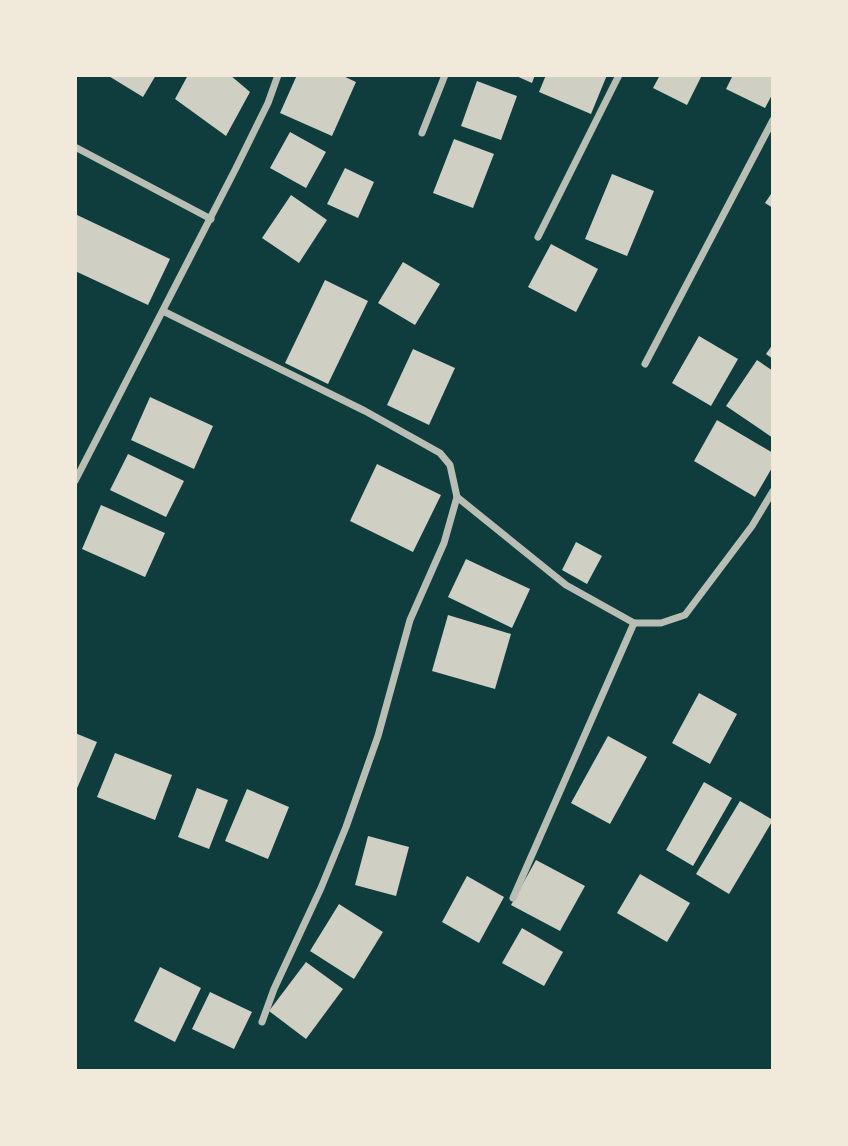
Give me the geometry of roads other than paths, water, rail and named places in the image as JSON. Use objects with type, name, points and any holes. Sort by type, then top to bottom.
[{"type":"street","points":[[75,481],[211,219],[268,103],[278,75]]},
{"type":"street","points":[[422,133],[445,75]]},
{"type":"street","points":[[538,237],[619,75]]},
{"type":"street","points":[[645,364],[773,120]]},
{"type":"street","points":[[75,147],[211,219]]},
{"type":"street","points":[[163,311],[285,370],[440,453],[450,466],[457,497],[444,543],[410,620],[378,736],[346,827],[262,1022]]},
{"type":"street","points":[[457,497],[566,585],[634,623],[661,623],[685,615],[751,526],[773,491]]},
{"type":"street","points":[[513,898],[634,623]]}]
